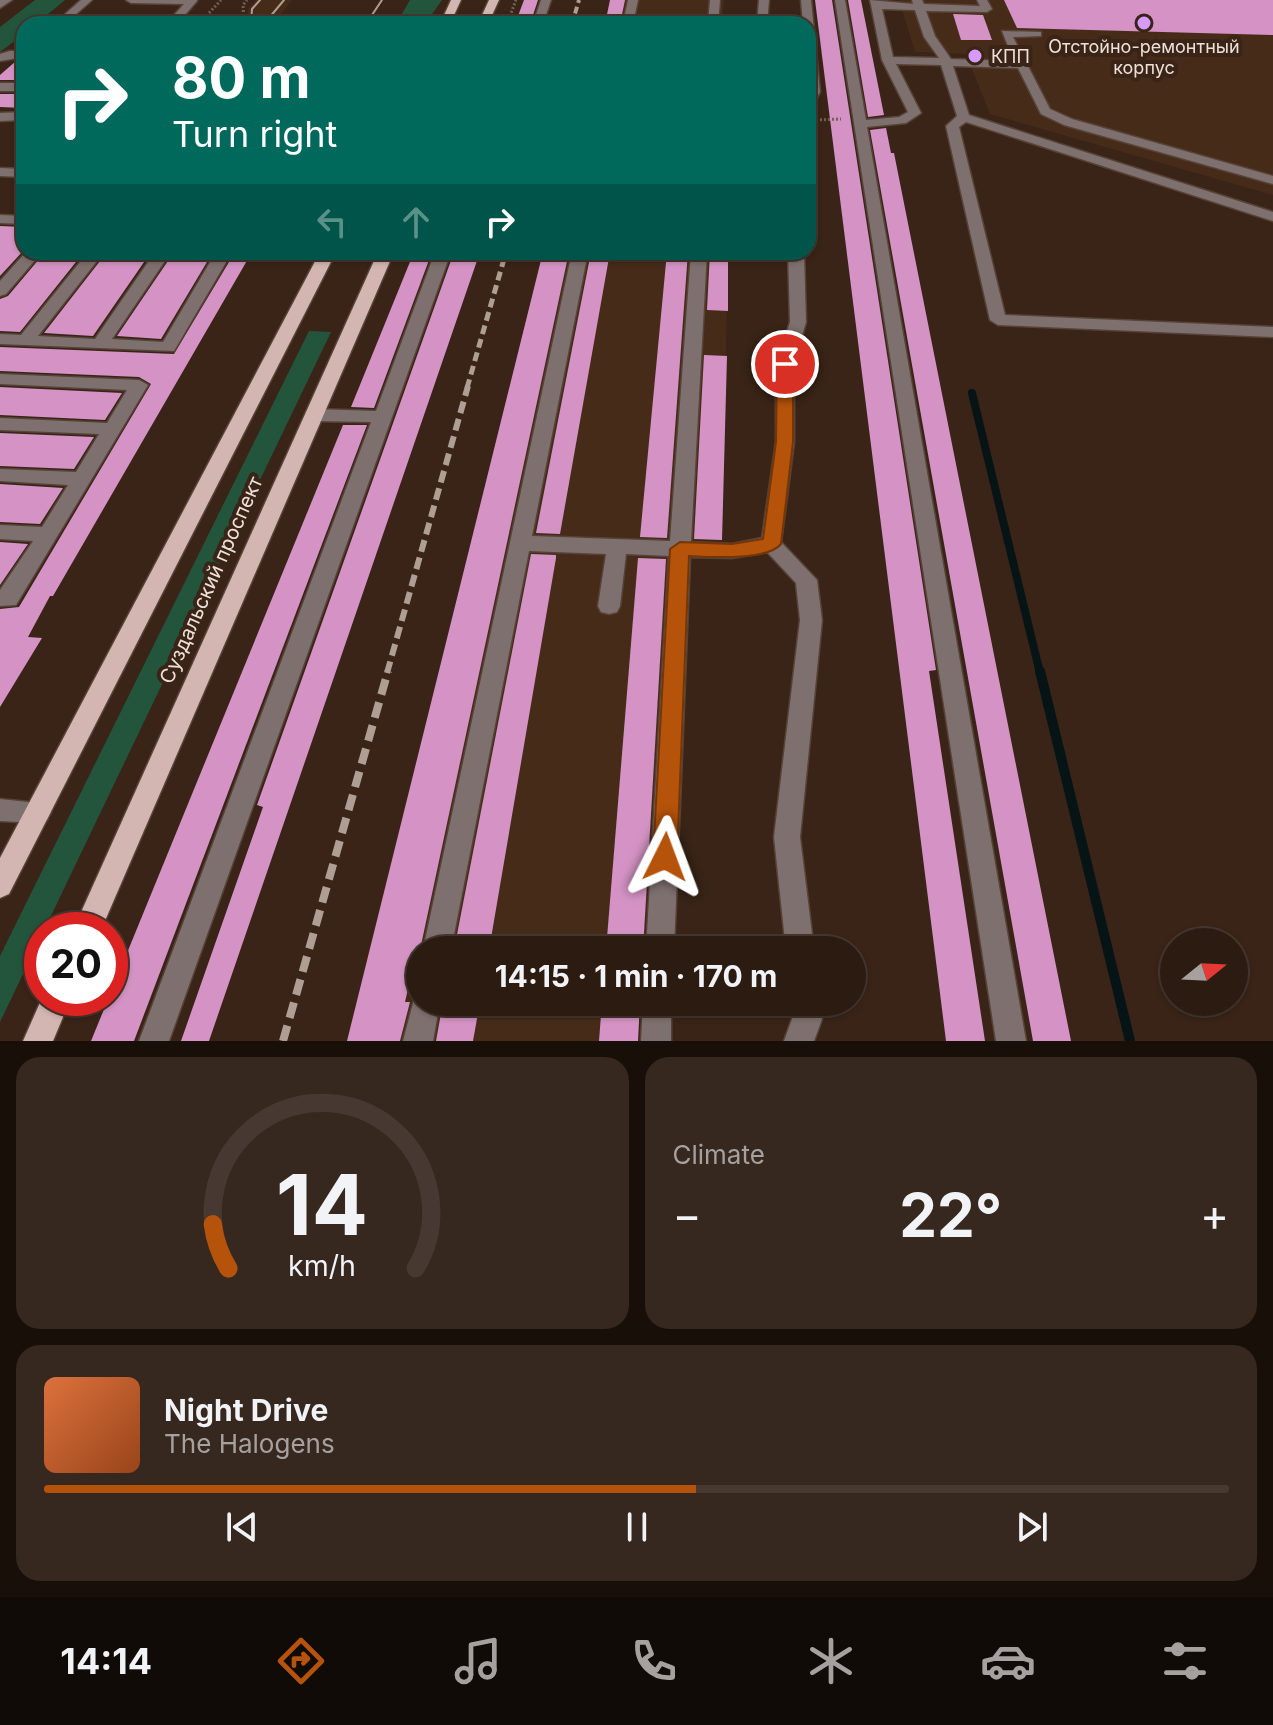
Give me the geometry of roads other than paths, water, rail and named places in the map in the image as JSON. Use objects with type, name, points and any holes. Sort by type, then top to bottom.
[{"type":"main road","name":"Суздальский проспект","points":[[0,885],[324,260]]},
{"type":"main road","name":"Суздальский проспект","points":[[95,912],[382,260]]},
{"type":"main road","points":[[38,1041],[49,1016]]},
{"type":"street","points":[[0,5],[7,0]]},
{"type":"street","points":[[68,16],[87,0]]},
{"type":"street","points":[[131,0],[192,1],[178,16]]},
{"type":"street","points":[[840,0],[1011,1041]]},
{"type":"street","points":[[862,122],[891,122],[915,113],[888,60],[876,3],[987,9],[982,0]]},
{"type":"street","points":[[918,4],[930,37],[943,53],[964,117]]},
{"type":"street","points":[[1037,34],[1006,33],[1045,111],[1068,122],[1273,180]]},
{"type":"street","points":[[888,60],[1021,65]]},
{"type":"street","points":[[964,117],[1273,217]]},
{"type":"street","points":[[964,117],[952,126],[998,320],[1273,332]]},
{"type":"street","points":[[0,291],[27,260]]},
{"type":"street","points":[[26,340],[90,260]]},
{"type":"street","points":[[100,344],[158,260]]},
{"type":"street","points":[[0,339],[168,347],[219,260]]},
{"type":"street","points":[[154,1041],[440,260]]},
{"type":"street","points":[[440,936],[578,260]]},
{"type":"street","points":[[661,936],[698,260]]},
{"type":"street","points":[[771,544],[785,442],[785,364],[798,322],[796,260]]},
{"type":"street","points":[[0,379],[139,385],[8,599],[0,598]]},
{"type":"street","points":[[314,415],[383,417]]},
{"type":"street","points":[[0,424],[112,429]]},
{"type":"street","points":[[0,475],[81,479]]},
{"type":"street","points":[[0,532],[48,534]]},
{"type":"street","points":[[520,543],[732,551],[771,544]]},
{"type":"street","points":[[771,544],[806,580],[811,620],[787,837],[798,936]]},
{"type":"street","points":[[609,606],[617,547]]},
{"type":"street","points":[[0,810],[38,812]]},
{"type":"street","points":[[418,1041],[423,1016]]},
{"type":"street","points":[[656,1041],[657,1016]]},
{"type":"street","points":[[799,1041],[807,1016]]},
{"type":"waterway","points":[[972,393],[1040,673]]},
{"type":"waterway","points":[[1040,671],[1130,1041]]},
{"type":"tram line","points":[[252,16],[252,9],[260,0]]},
{"type":"tram line","points":[[271,16],[284,0]]},
{"type":"tram line","points":[[371,16],[382,0]]},
{"type":"railway","points":[[574,16],[579,0]]},
{"type":"railway","points":[[467,388],[504,260]]},
{"type":"railway","points":[[387,673],[468,386]]},
{"type":"railway","points":[[283,1041],[388,671]]},
{"type":"place","name":"Отстойно-ремонтный корпус","points":[[1144,23]]},
{"type":"place","name":"КПП","points":[[975,56]]}]
